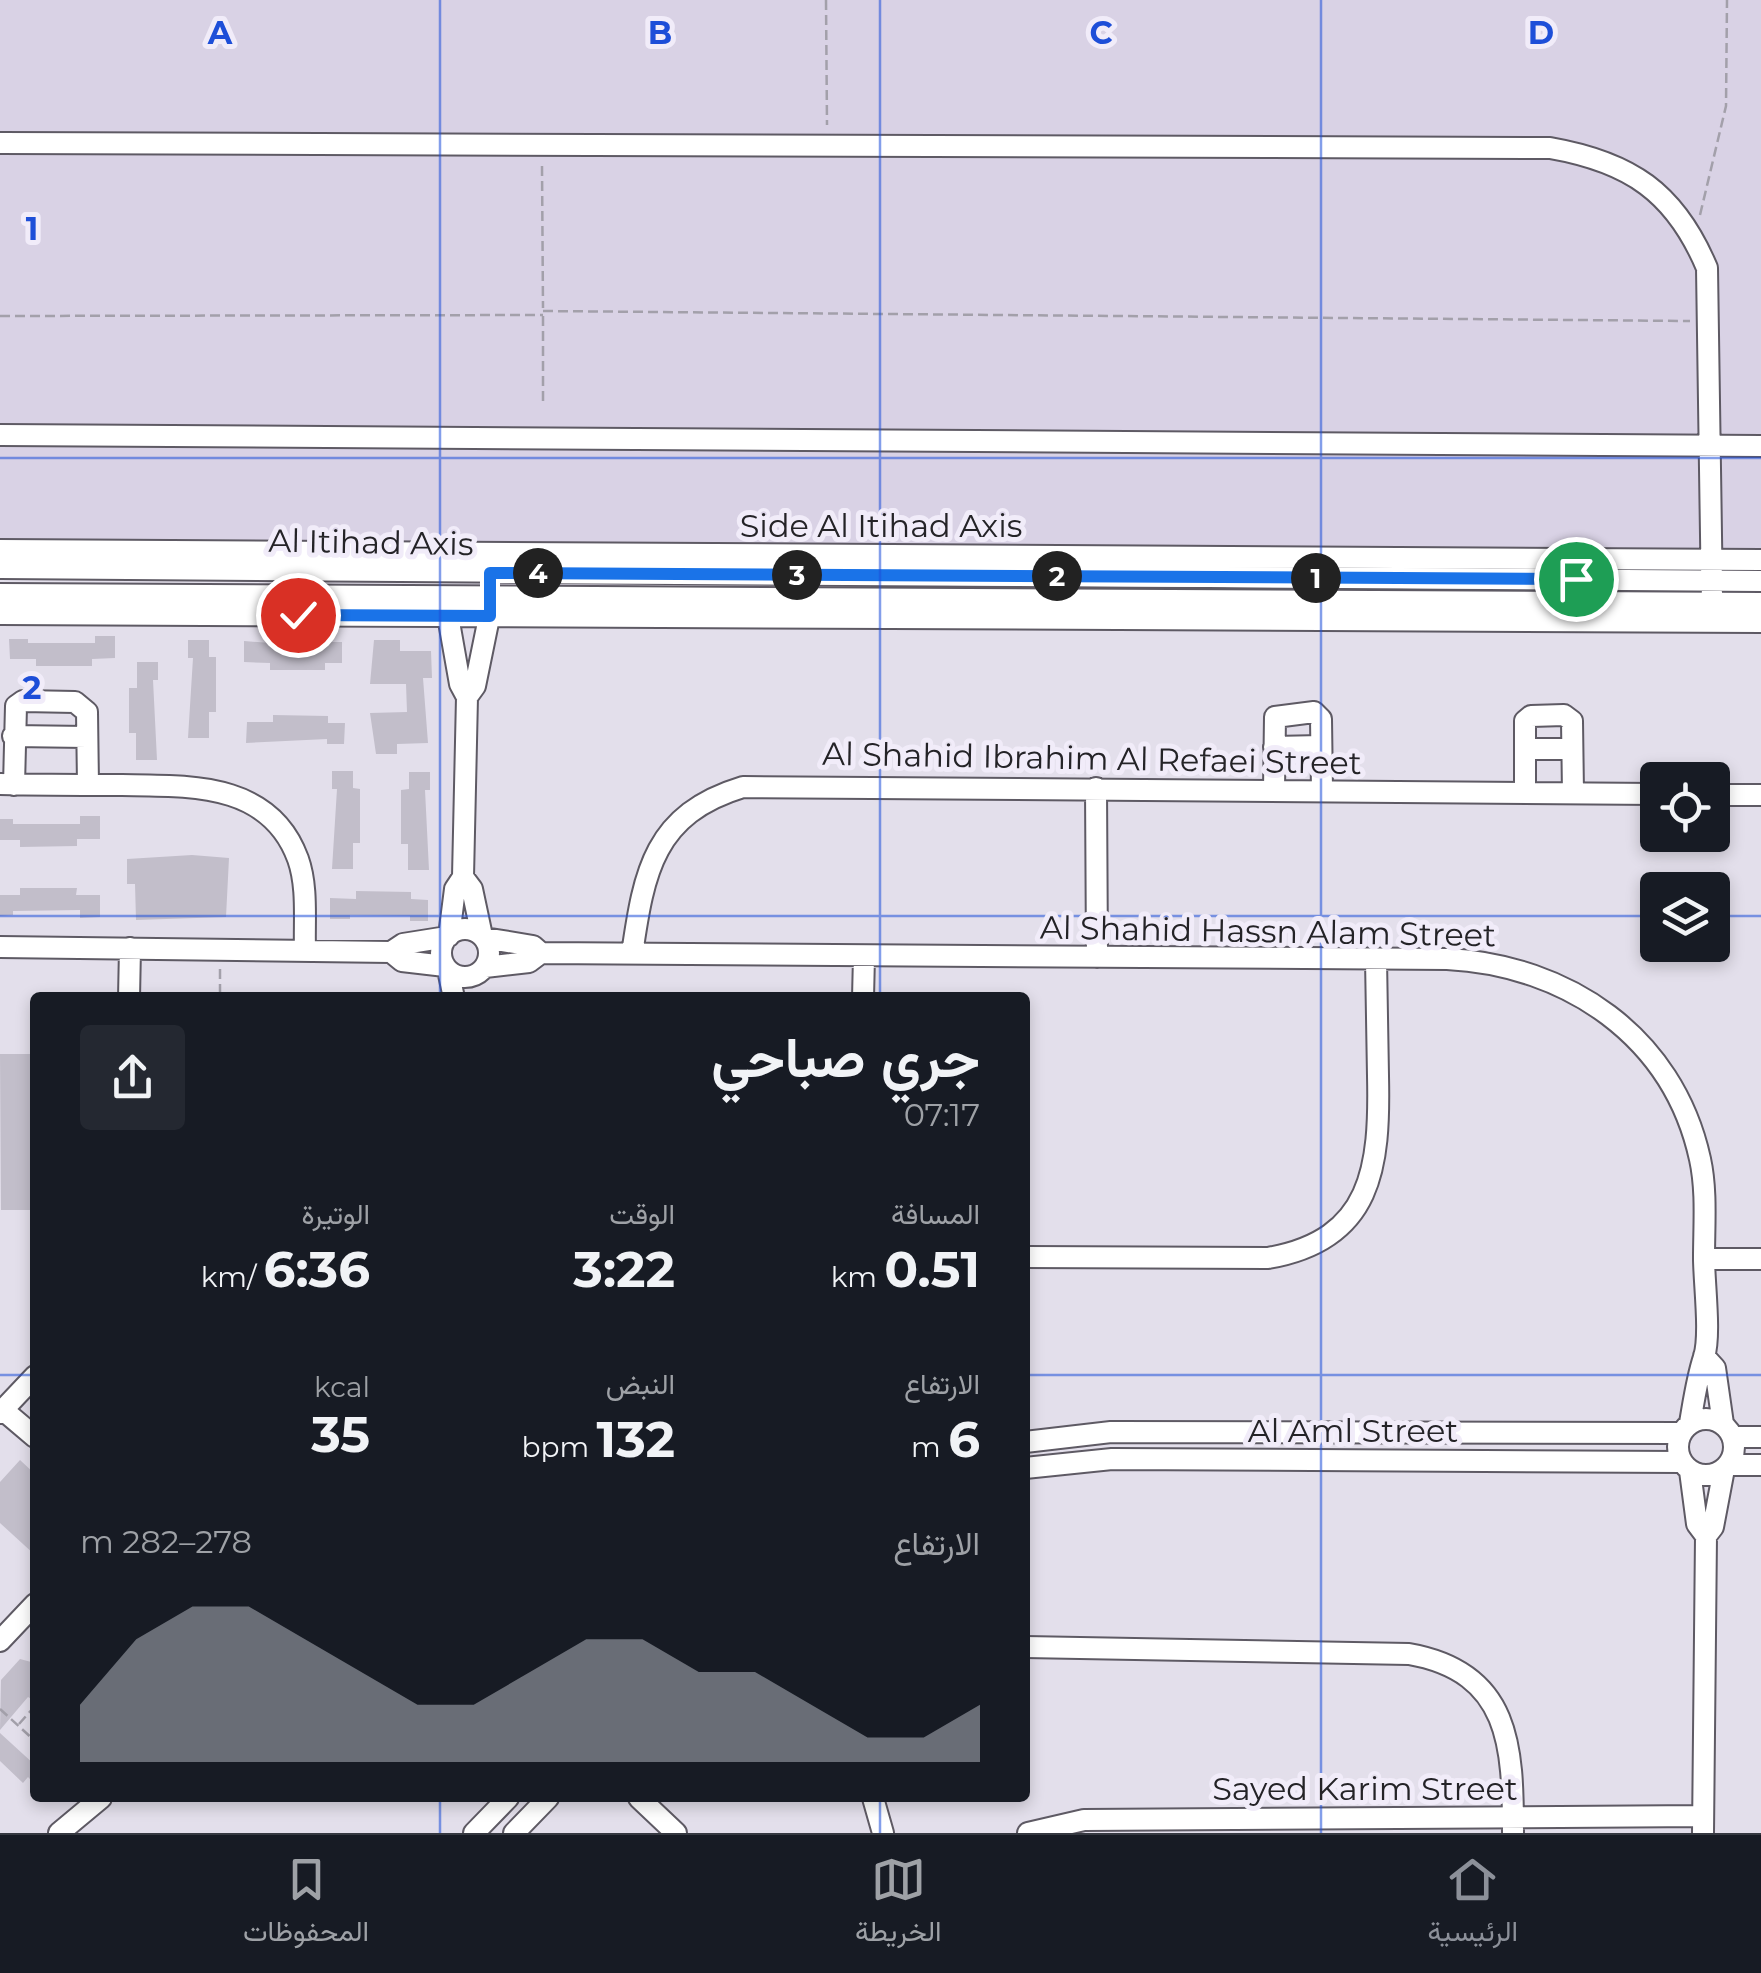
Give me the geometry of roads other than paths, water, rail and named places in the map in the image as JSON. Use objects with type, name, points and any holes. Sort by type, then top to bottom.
[{"type":"street","points":[[0,143],[1550,148],[1594,156],[1634,174],[1669,202],[1696,240],[1707,268],[1712,602]]},
{"type":"street","points":[[0,435],[1761,446]]},
{"type":"street","name":"Side Al Itihad Axis","points":[[0,550],[1711,570],[1761,560]]},
{"type":"street","name":"Al Itihad Axis","points":[[0,568],[444,573],[1711,570],[1761,580]]},
{"type":"street","points":[[444,573],[460,684],[467,697],[463,877],[455,888],[448,937],[442,948],[452,992]]},
{"type":"street","points":[[467,697],[475,686],[491,606],[490,573]]},
{"type":"street","name":"Al Itihad Axis","points":[[0,594],[446,606]]},
{"type":"street","name":"Al Itihad Axis","points":[[491,606],[1761,603]]},
{"type":"street","points":[[0,614],[491,606],[1761,622]]},
{"type":"street","points":[[88,785],[87,712],[75,702],[19,703],[14,710],[7,784],[218,788],[258,806],[288,839],[298,859],[305,950]]},
{"type":"street","points":[[1274,790],[1278,714],[1314,712],[1321,719],[1322,790]]},
{"type":"street","points":[[1525,793],[1528,717],[1564,715],[1572,722],[1573,793]]},
{"type":"street","points":[[13,736],[88,737]]},
{"type":"street","points":[[1274,747],[1321,746]]},
{"type":"street","points":[[1525,749],[1572,748]]},
{"type":"street","name":"Al Shahid Ibrahim Al Refaei Street","points":[[632,954],[640,899],[654,855],[682,818],[721,794],[766,784],[1640,794]]},
{"type":"street","points":[[1096,788],[1097,957]]},
{"type":"street","points":[[1730,794],[1761,795]]},
{"type":"street","points":[[463,877],[472,889],[489,955],[478,992]]},
{"type":"street","points":[[391,952],[402,944],[466,930],[483,937]]},
{"type":"street","name":"Al Shahid Hassn Alam Street","points":[[483,937],[530,945],[541,954]]},
{"type":"street","points":[[0,947],[391,952],[402,960],[446,968],[466,977],[485,967]]},
{"type":"street","points":[[129,992],[130,948]]},
{"type":"street","name":"Al Shahid Hassn Alam Street","points":[[485,967],[529,962],[541,954],[1376,959],[1510,966],[1570,988],[1623,1025],[1665,1074],[1693,1132],[1704,1194],[1704,1356],[1686,1428]]},
{"type":"street","points":[[863,992],[864,956]]},
{"type":"street","points":[[1030,1256],[1268,1258],[1306,1248],[1338,1228],[1363,1197],[1377,1161],[1376,959]]},
{"type":"street","points":[[1704,1258],[1761,1259]]},
{"type":"street","name":"Al Shahid Hassn Alam Street","points":[[1704,1356],[1715,1368],[1728,1431]]},
{"type":"street","points":[[30,1381],[2,1412],[30,1433]]},
{"type":"street","points":[[1706,1536],[1697,1524],[1686,1466],[1677,1444],[1686,1428],[1707,1418],[1728,1431],[1761,1438]]},
{"type":"street","name":"Al Aml Street","points":[[1030,1441],[1111,1432],[1686,1428]]},
{"type":"street","points":[[1703,1825],[1706,1536],[1713,1527],[1726,1467],[1734,1452],[1728,1431]]},
{"type":"street","name":"Al Aml Street","points":[[1030,1467],[1112,1459],[1686,1466]]},
{"type":"street","points":[[1686,1466],[1711,1475],[1726,1467],[1761,1465]]},
{"type":"street","points":[[0,1641],[30,1609]]},
{"type":"street","points":[[1030,1647],[1409,1654],[1445,1663],[1476,1683],[1498,1712],[1510,1747],[1513,1825]]},
{"type":"street","points":[[59,1833],[96,1802]]},
{"type":"street","points":[[474,1833],[504,1802]]},
{"type":"street","points":[[514,1833],[544,1802]]},
{"type":"street","points":[[642,1802],[676,1833]]},
{"type":"street","points":[[874,1802],[883,1833]]},
{"type":"street","name":"Sayed Karim Street","points":[[1028,1833],[1084,1820],[1703,1825]]}]
